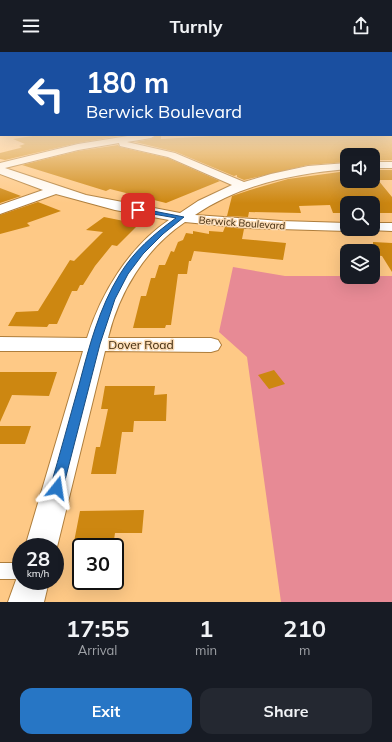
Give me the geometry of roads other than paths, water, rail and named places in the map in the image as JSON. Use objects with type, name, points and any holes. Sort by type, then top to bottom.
[{"type":"street","points":[[0,166],[56,152]]},
{"type":"street","points":[[156,152],[171,155],[244,186]]},
{"type":"street","points":[[380,166],[392,165]]},
{"type":"street","points":[[43,538],[95,344],[110,299],[128,268],[150,243],[181,217],[205,203],[244,186],[294,172],[340,167]]},
{"type":"street","name":"Berwick Boulevard","points":[[0,170],[55,190],[107,204],[181,217],[264,225],[340,227]]},
{"type":"street","points":[[0,210],[55,190]]},
{"type":"street","points":[[380,227],[392,227]]},
{"type":"street","name":"Dover Road","points":[[0,344],[211,345]]},
{"type":"street","points":[[26,602],[29,590]]},
{"type":"lane","points":[[0,571],[12,571]]}]
